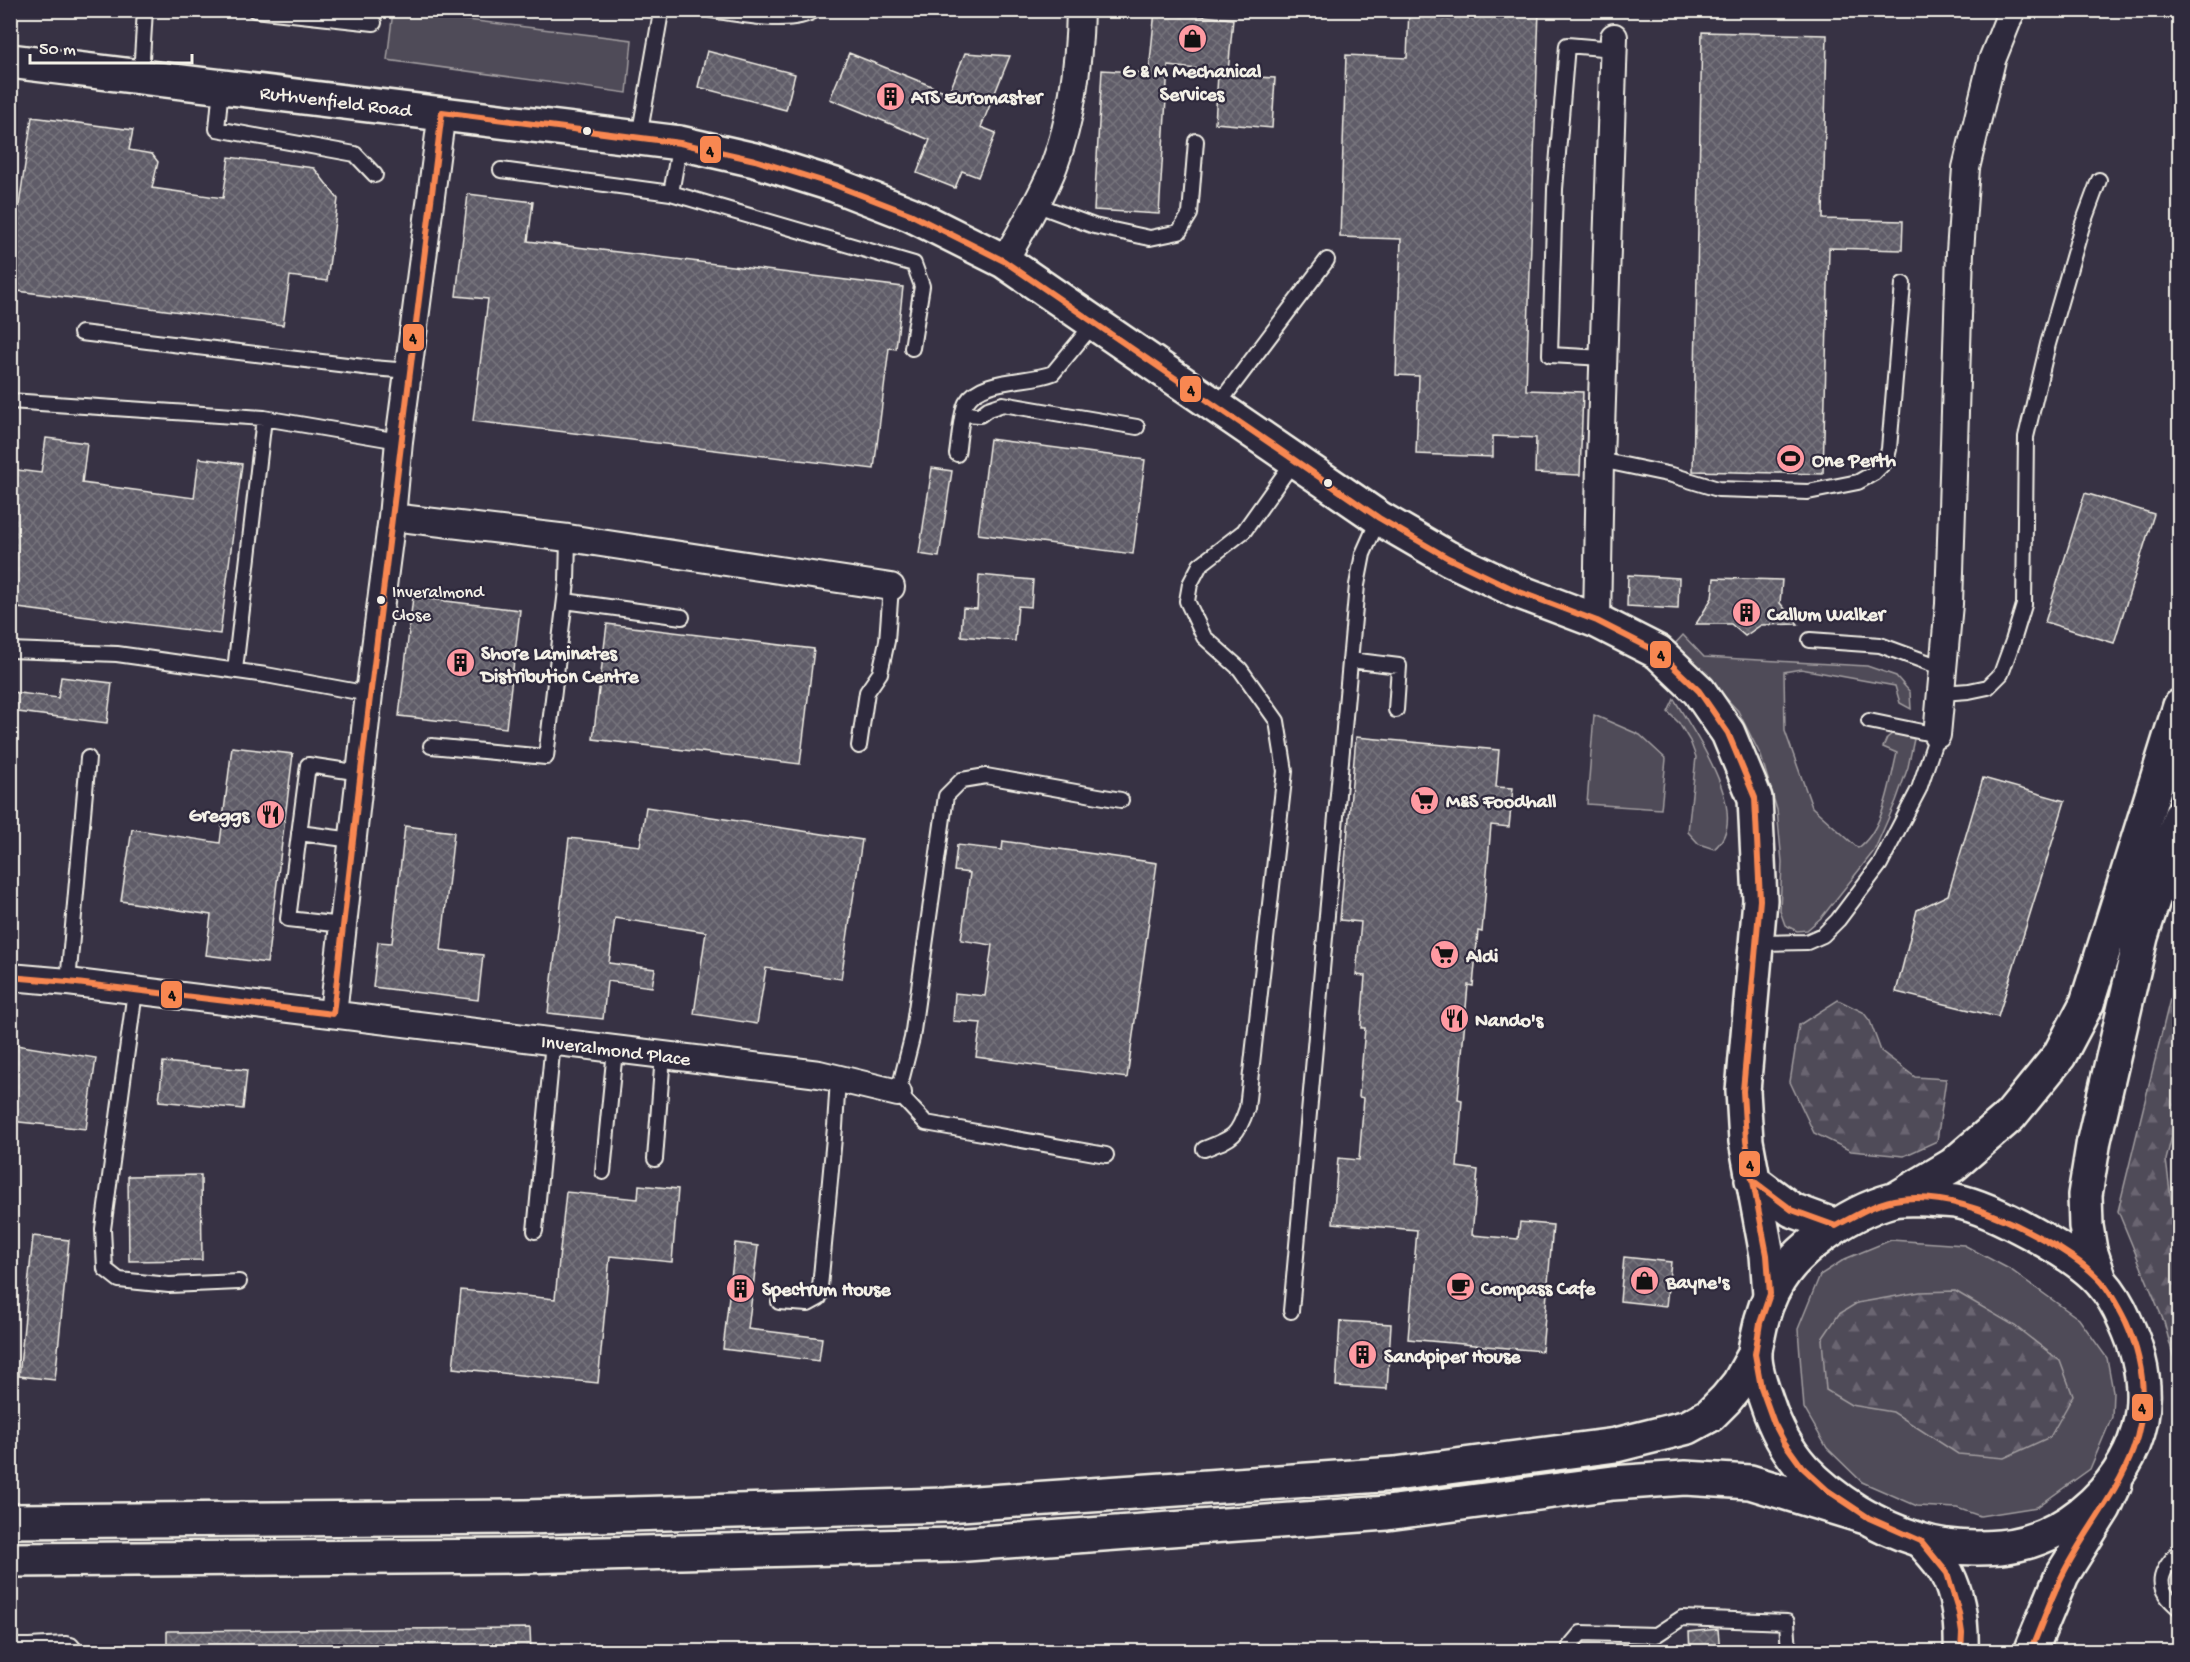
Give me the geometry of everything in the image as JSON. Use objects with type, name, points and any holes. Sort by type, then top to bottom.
[{"type":"main road","name":"Ruthvenfield Road","points":[[10,61],[141,75],[221,87],[442,112],[680,143],[755,160],[835,184],[910,214],[1004,261],[1379,518],[1448,558],[1517,591],[1597,621],[1658,652],[1699,691],[1728,733],[1755,798],[1759,864],[1757,944],[1743,1091],[1746,1141],[1767,1255],[1770,1294]]},
{"type":"main road","points":[[1869,1518],[1827,1490],[1802,1467],[1784,1443],[1774,1423],[1761,1388],[1755,1354],[1760,1323],[1770,1294],[1786,1268],[1804,1249],[1836,1226],[1859,1213],[1894,1200],[1953,1165],[2010,1116],[2059,1056],[2087,1003],[2180,706]]},
{"type":"main road","points":[[2030,1652],[2062,1575],[2104,1508],[2133,1450],[2144,1408],[2142,1368],[2136,1344],[2119,1307],[2100,1280],[2090,1251],[2085,1195],[2094,1140],[2142,937],[2180,817]]},
{"type":"main road","points":[[1752,1180],[1792,1210],[1836,1226]]},
{"type":"main road","points":[[1894,1200],[1927,1199],[1957,1202],[1979,1209],[2018,1226],[2055,1247],[2100,1280]]},
{"type":"main road","points":[[10,1521],[525,1517],[946,1505],[1395,1474],[1616,1444],[1688,1427],[1710,1415],[1726,1399],[1739,1383],[1755,1354]]},
{"type":"main road","points":[[10,1560],[521,1556],[953,1545],[1387,1513],[1613,1483],[1685,1478],[1750,1482],[1869,1518],[1921,1541],[1983,1548],[2003,1547],[2039,1539],[2073,1520],[2094,1503],[2119,1474]]},
{"type":"main road","points":[[1921,1541],[1947,1573],[1959,1613],[1962,1634],[1961,1652]]},
{"type":"street","points":[[1004,261],[1053,167],[1072,98],[1080,10]]},
{"type":"street","points":[[1937,735],[1949,604],[1960,252],[1966,168],[1992,60],[2012,10]]},
{"type":"street","points":[[1597,621],[1614,43]]},
{"type":"street","points":[[333,1014],[369,694],[392,518],[399,441],[410,371],[442,112]]},
{"type":"street","points":[[392,518],[568,538],[891,587]]},
{"type":"street","name":"Inveralmond Place","points":[[10,977],[68,982],[819,1074],[898,1093]]},
{"type":"lane","points":[[141,75],[145,10]]},
{"type":"lane","points":[[255,10],[374,24]]},
{"type":"lane","points":[[639,137],[663,10]]},
{"type":"lane","points":[[711,10],[798,18],[815,10]]},
{"type":"lane","points":[[1604,358],[1550,356],[1555,189],[1567,45],[1614,43]]},
{"type":"lane","points":[[221,87],[218,129],[355,154],[375,175]]},
{"type":"lane","points":[[1035,204],[1094,226],[1150,238],[1179,232],[1190,214],[1196,141]]},
{"type":"lane","points":[[671,192],[680,143]]},
{"type":"lane","points":[[501,170],[671,192],[914,264],[922,286],[912,348]]},
{"type":"lane","points":[[1810,640],[1881,645],[1942,680],[1970,691],[1988,687],[2001,674],[2024,605],[2026,437],[2048,344],[2082,226],[2099,180]]},
{"type":"lane","points":[[1217,406],[1327,260]]},
{"type":"lane","points":[[1600,460],[1672,475],[1718,489],[1808,492],[1858,482],[1874,473],[1886,461],[1889,449],[1904,284]]},
{"type":"lane","points":[[957,454],[965,404],[975,393],[992,385],[1045,377],[1053,373],[1095,322]]},
{"type":"lane","points":[[81,333],[410,371]]},
{"type":"lane","points":[[10,401],[264,418],[399,441]]},
{"type":"lane","points":[[963,414],[980,415],[988,409],[1003,404],[1137,427]]},
{"type":"lane","points":[[235,670],[264,418]]},
{"type":"lane","points":[[1204,1149],[1232,1138],[1241,1127],[1247,1108],[1285,771],[1277,721],[1240,669],[1204,637],[1187,601],[1190,584],[1200,565],[1244,531],[1286,472],[1292,459]]},
{"type":"lane","points":[[1291,1311],[1359,566],[1367,542],[1379,518]]},
{"type":"lane","points":[[431,746],[546,757],[565,602],[568,538]]},
{"type":"lane","points":[[859,746],[867,692],[880,673],[887,641],[891,587]]},
{"type":"lane","points":[[565,602],[682,617]]},
{"type":"lane","points":[[10,650],[117,654],[235,670],[369,694]]},
{"type":"lane","points":[[1350,660],[1399,666],[1396,710]]},
{"type":"lane","points":[[1757,944],[1807,942],[1823,935],[1838,920],[1880,864],[1919,789],[1937,735],[1869,721]]},
{"type":"lane","points":[[68,982],[88,758]]},
{"type":"lane","points":[[343,925],[288,919],[308,765],[361,773]]},
{"type":"lane","points":[[1106,1155],[926,1123],[898,1093],[912,1038],[946,796],[962,780],[986,776],[1121,800]]},
{"type":"lane","points":[[299,833],[353,840]]},
{"type":"lane","points":[[135,992],[103,1229],[105,1269],[119,1280],[169,1286],[239,1282]]},
{"type":"lane","points":[[536,1231],[553,1042]]},
{"type":"lane","points":[[603,1172],[615,1050]]},
{"type":"lane","points":[[655,1159],[663,1055]]},
{"type":"lane","points":[[779,1302],[808,1304],[819,1298],[836,1127],[838,1078]]},
{"type":"lane","points":[[2180,1550],[2166,1566],[2160,1580],[2163,1592],[2180,1608]]},
{"type":"lane","points":[[1570,1652],[1570,1646],[1581,1634],[1656,1635],[1682,1618],[1787,1622],[1789,1652]]},
{"type":"lane","points":[[10,1646],[29,1649],[66,1644],[71,1645],[77,1652]]},
{"type":"green space","points":[[393,11],[632,40],[627,93],[387,60]]},
{"type":"green space","points":[[1683,635],[1704,657],[1867,666],[1896,676],[1910,692],[1911,709],[1900,703],[1895,686],[1801,669],[1784,672],[1785,731],[1812,807],[1858,848],[1874,830],[1885,804],[1897,753],[1883,747],[1887,738],[1893,733],[1914,739],[1908,767],[1896,801],[1874,851],[1822,917],[1807,930],[1797,931],[1785,925],[1780,911],[1782,862],[1777,810],[1761,756],[1738,711],[1701,671],[1673,646]]},
{"type":"green space","points":[[1674,699],[1706,753],[1724,796],[1727,816],[1725,834],[1714,849],[1699,844],[1688,832],[1696,757],[1679,723],[1668,712]]},
{"type":"green space","points":[[1594,715],[1640,735],[1666,759],[1661,809],[1587,804]]},
{"type":"green space","points":[[2170,999],[2180,1001],[2179,1108],[2166,1160],[2175,1229],[2179,1241],[2179,1377],[2164,1322],[2118,1211]]},
{"type":"green space","points":[[1838,1000],[1863,1012],[1870,1021],[1881,1051],[1915,1077],[1946,1079],[1937,1141],[1904,1156],[1851,1151],[1814,1133],[1790,1082],[1799,1025]]},
{"type":"green space","points":[[1891,1240],[1964,1245],[2011,1270],[2079,1319],[2107,1358],[2113,1391],[2112,1417],[2090,1469],[2037,1507],[1980,1516],[1957,1508],[1917,1506],[1862,1482],[1827,1448],[1804,1408],[1798,1329],[1820,1275],[1845,1259]]},
{"type":"green space","points":[[1955,1291],[2015,1326],[2060,1361],[2073,1396],[2050,1437],[2004,1458],[1958,1454],[1893,1412],[1851,1405],[1826,1390],[1822,1339],[1839,1314],[1857,1303],[1920,1292]]},
{"type":"building","points":[[1155,10],[1171,10],[1171,13],[1233,19],[1228,72],[1168,66],[1159,214],[1094,210],[1102,70],[1149,73]]},
{"type":"building","points":[[1409,10],[1539,10],[1526,390],[1583,392],[1580,475],[1535,473],[1536,438],[1493,436],[1493,457],[1416,454],[1419,376],[1396,375],[1401,239],[1340,237],[1346,55],[1407,58]]},
{"type":"building","points":[[1702,32],[1827,35],[1823,219],[1903,221],[1902,250],[1829,248],[1823,474],[1693,471]]},
{"type":"building","points":[[707,51],[795,74],[786,110],[698,87]]},
{"type":"building","points":[[849,53],[949,93],[965,53],[1010,56],[981,127],[996,133],[978,177],[962,171],[955,188],[917,173],[930,140],[830,99]]},
{"type":"building","points":[[1218,75],[1275,78],[1272,128],[1215,123]]},
{"type":"building","points":[[32,117],[133,130],[129,150],[152,154],[158,162],[152,188],[223,198],[229,157],[314,168],[338,199],[327,281],[290,276],[283,325],[10,290],[10,266]]},
{"type":"building","points":[[468,194],[533,202],[528,241],[903,287],[896,349],[889,348],[874,469],[473,421],[488,299],[456,296]]},
{"type":"building","points":[[46,438],[87,443],[82,483],[194,498],[199,458],[242,464],[220,634],[10,607],[10,469],[41,473]]},
{"type":"building","points":[[990,439],[1145,460],[1133,554],[978,534]]},
{"type":"building","points":[[932,468],[952,471],[939,557],[919,554]]},
{"type":"building","points":[[2085,493],[2154,514],[2114,643],[2045,622]]},
{"type":"building","points":[[979,575],[1033,580],[1031,607],[1018,606],[1015,641],[961,636],[963,608],[977,609]]},
{"type":"building","points":[[1628,575],[1679,578],[1678,609],[1627,606]]},
{"type":"building","name":"Callum Walker","points":[[1714,578],[1782,580],[1780,603],[1798,624],[1761,625],[1745,636],[1731,624],[1696,624],[1712,598]]},
{"type":"building","name":"Shore Laminates Distribution Centre","points":[[413,597],[520,610],[506,728],[399,716]]},
{"type":"building","points":[[607,624],[814,649],[800,764],[593,739]]},
{"type":"building","points":[[61,677],[112,683],[107,723],[10,711],[12,692],[58,698]]},
{"type":"building","points":[[1356,737],[1499,750],[1496,787],[1513,788],[1509,827],[1491,825],[1482,932],[1478,931],[1473,986],[1468,985],[1458,1099],[1462,1100],[1457,1167],[1478,1170],[1472,1235],[1518,1239],[1520,1222],[1553,1225],[1542,1351],[1408,1339],[1417,1230],[1333,1223],[1338,1158],[1359,1160],[1364,1098],[1359,1097],[1365,1028],[1361,1028],[1365,976],[1356,975],[1361,922],[1340,920]]},
{"type":"building","points":[[232,747],[293,754],[267,963],[206,955],[211,915],[121,901],[132,829],[220,843]]},
{"type":"building","points":[[1983,778],[2065,801],[1998,1017],[1896,992],[1917,910],[1948,895]]},
{"type":"building","points":[[646,807],[862,840],[841,979],[766,968],[757,1024],[694,1014],[706,932],[615,918],[609,963],[655,969],[652,987],[607,981],[603,1019],[548,1013],[569,838],[640,846]]},
{"type":"building","points":[[405,826],[454,832],[441,950],[483,955],[478,1000],[373,987],[378,942],[392,943]]},
{"type":"building","points":[[1003,841],[1157,863],[1127,1078],[976,1057],[981,1023],[953,1021],[955,993],[985,996],[992,945],[961,940],[970,873],[954,871],[957,845],[1002,850]]},
{"type":"building","points":[[10,1044],[96,1058],[86,1129],[10,1121]]},
{"type":"building","points":[[163,1062],[247,1070],[243,1109],[159,1101]]},
{"type":"building","points":[[201,1175],[202,1260],[129,1261],[128,1176]]},
{"type":"building","points":[[639,1185],[678,1189],[672,1262],[610,1256],[598,1383],[453,1368],[461,1290],[555,1299],[566,1192],[638,1199]]},
{"type":"building","points":[[33,1236],[69,1240],[55,1380],[19,1376]]},
{"type":"building","name":"Spectrum House","points":[[735,1243],[758,1246],[748,1329],[822,1338],[819,1361],[723,1349]]},
{"type":"building","name":"Bayne's","points":[[1624,1257],[1671,1262],[1666,1306],[1620,1301]]},
{"type":"building","name":"Sandpiper House","points":[[1340,1321],[1391,1324],[1387,1389],[1336,1386]]},
{"type":"building","points":[[530,1628],[531,1652],[167,1652],[167,1631]]},
{"type":"building","points":[[1718,1629],[1720,1652],[1690,1652],[1689,1632]]},
{"type":"transit line","name":"4","points":[[442,112],[680,143],[755,160],[835,185],[910,214],[1004,261],[1379,518],[1448,558],[1517,591],[1597,621],[1658,652],[1699,691],[1728,733],[1755,798],[1760,900],[1743,1091],[1746,1141],[1752,1180],[1792,1210],[1836,1226],[1879,1204],[1910,1198],[1957,1203],[2002,1219],[2049,1242],[2071,1256],[2100,1280],[2126,1322],[2132,1338],[2143,1385],[2141,1417],[2133,1450],[2109,1499],[2062,1576],[2030,1652]]},
{"type":"transit line","name":"4","points":[[333,1014],[442,112]]},
{"type":"transit line","name":"4","points":[[10,977],[333,1014]]},
{"type":"transit line","name":"4","points":[[1748,1155],[1767,1255],[1770,1294],[1760,1323],[1755,1354],[1761,1387],[1774,1423],[1802,1467],[1827,1490],[1869,1518],[1921,1541],[1947,1573],[1959,1613],[1962,1633],[1961,1652]]},
{"type":"place","name":"G & M Mechanical Services","points":[[1192,39]]},
{"type":"place","name":"ATS Euromaster","points":[[890,96]]},
{"type":"place","name":"One Perth","points":[[1791,459]]},
{"type":"place","name":"Inveralmond Close","points":[[381,600]]},
{"type":"place","name":"Callum Walker","points":[[1746,613]]},
{"type":"place","name":"Shore Laminates Distribution Centre","points":[[460,663]]},
{"type":"place","name":"M&S Foodhall","points":[[1425,800]]},
{"type":"place","name":"Greggs","points":[[270,814]]},
{"type":"place","name":"Aldi","points":[[1445,955]]},
{"type":"place","name":"Nando's","points":[[1454,1019]]},
{"type":"place","name":"Bayne's","points":[[1645,1281]]},
{"type":"place","name":"Compass Cafe","points":[[1460,1287]]},
{"type":"place","name":"Spectrum House","points":[[741,1288]]},
{"type":"place","name":"Sandpiper House","points":[[1363,1355]]}]
